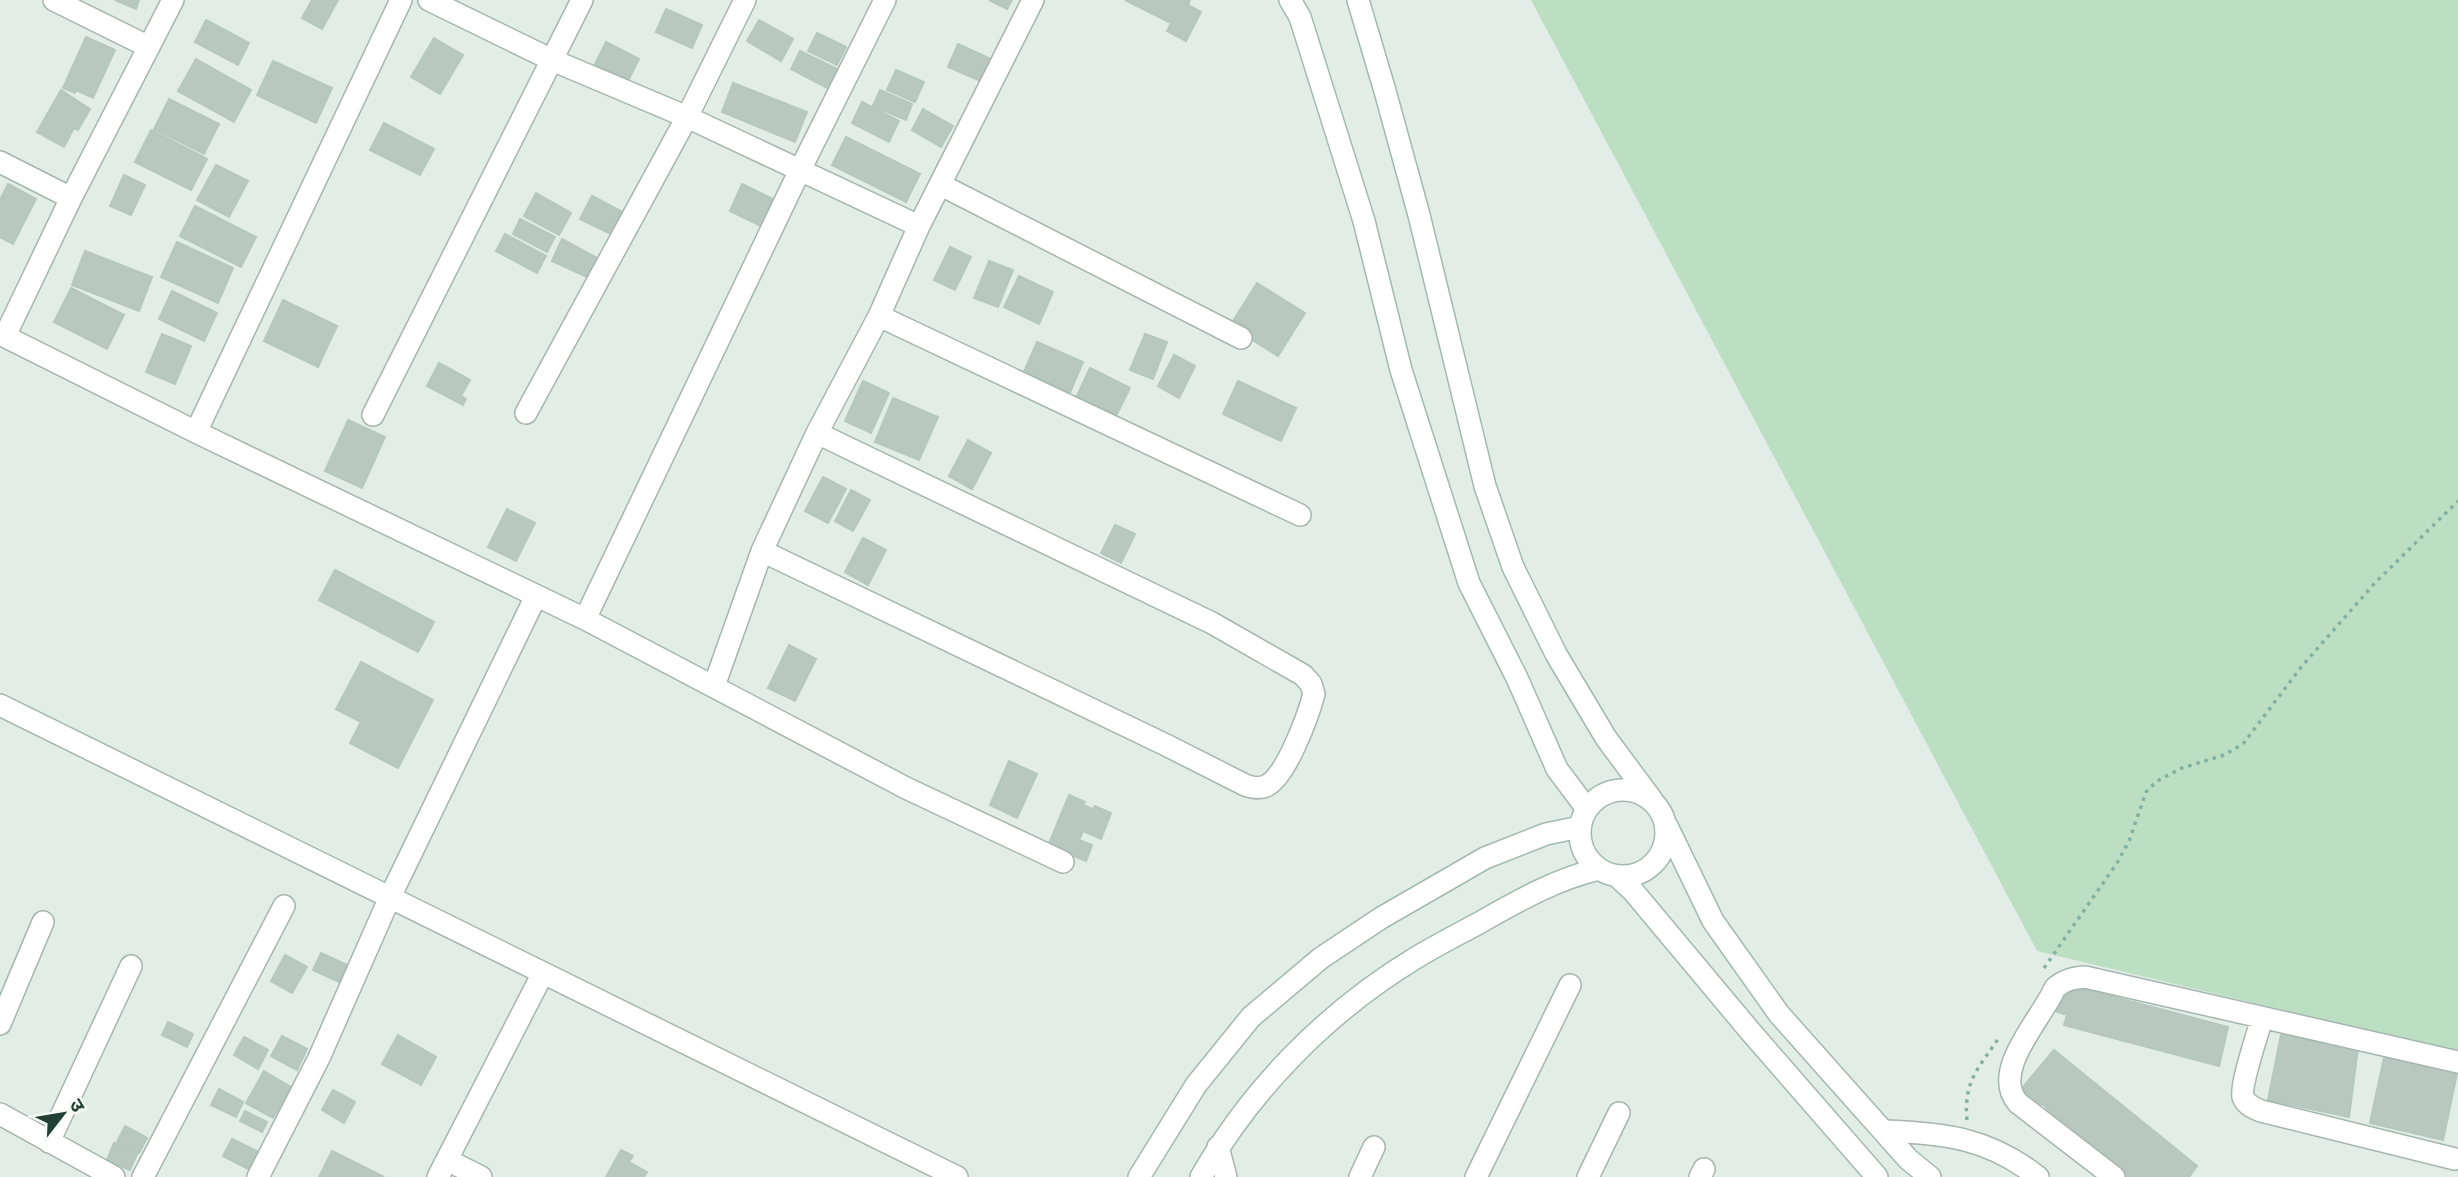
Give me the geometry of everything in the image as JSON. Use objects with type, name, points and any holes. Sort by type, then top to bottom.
[{"type":"street","points":[[54,0],[149,47]]},
{"type":"street","points":[[173,0],[2,335],[196,432],[585,619],[906,788],[1063,862]]},
{"type":"street","points":[[196,432],[401,0]]},
{"type":"street","points":[[429,0],[552,60],[687,117],[919,226]]},
{"type":"street","points":[[373,415],[582,0]]},
{"type":"street","points":[[526,413],[687,117],[745,0]]},
{"type":"street","points":[[585,619],[800,170],[885,0]]},
{"type":"street","points":[[714,687],[762,551],[817,433],[879,316],[919,226],[1033,0]]},
{"type":"street","points":[[1290,0],[1300,17],[1364,220],[1401,370],[1469,583],[1517,678],[1557,769],[1584,818],[1583,847],[1589,860],[1633,891],[1749,1031],[1877,1177]]},
{"type":"street","points":[[1358,0],[1419,215],[1485,486],[1513,567],[1562,665],[1606,738],[1652,800],[1713,921],[1779,1014],[1908,1159],[1930,1177]]},
{"type":"street","points":[[0,162],[71,198]]},
{"type":"street","points":[[941,185],[1241,338]]},
{"type":"street","points":[[879,316],[1300,515]]},
{"type":"street","points":[[762,551],[1245,785],[1265,787],[1281,774],[1314,694],[1311,684],[1303,675],[1212,623],[817,433]]},
{"type":"street","points":[[258,1177],[320,1058],[390,898],[536,596]]},
{"type":"street","points":[[0,705],[957,1177]]},
{"type":"street","points":[[1139,1177],[1196,1084],[1251,1017],[1321,958],[1381,918],[1485,858],[1584,818],[1601,795],[1619,789],[1636,791],[1652,800]]},
{"type":"street","points":[[1201,1177],[1218,1147],[1280,1067],[1354,1001],[1413,960],[1541,889],[1573,875],[1608,872],[1637,874],[1654,864],[1665,845],[1667,827]]},
{"type":"street","points":[[143,1177],[284,906]]},
{"type":"street","points":[[0,1024],[43,922]]},
{"type":"street","points":[[49,1142],[131,967]]},
{"type":"street","points":[[481,1177],[442,1168],[543,973]]},
{"type":"street","points":[[2114,1177],[2018,1103],[2010,1091],[2009,1070],[2014,1057],[2055,988],[2072,978],[2085,977],[2458,1062]]},
{"type":"street","points":[[1476,1177],[1570,985]]},
{"type":"street","points":[[2262,1018],[2244,1084],[2243,1097],[2250,1106],[2453,1163]]},
{"type":"street","points":[[1588,1177],[1619,1113]]},
{"type":"street","points":[[0,1114],[114,1177]]},
{"type":"street","points":[[1884,1132],[1929,1132],[1969,1140],[2014,1158],[2038,1177]]},
{"type":"street","points":[[1218,1147],[1226,1177]]},
{"type":"street","points":[[1360,1177],[1374,1147]]},
{"type":"path","points":[[2042,971],[2118,863],[2129,841],[2146,792],[2157,781],[2182,768],[2224,755],[2242,744],[2302,666],[2356,604],[2458,501]]},
{"type":"path","points":[[1969,1140],[1966,1093],[1970,1082],[2006,1027]]},
{"type":"green space","points":[[1531,0],[2458,0],[2458,1052],[2037,951]]},
{"type":"building","points":[[115,0],[139,0],[136,9]]},
{"type":"building","points":[[312,0],[338,0],[322,29],[302,18]]},
{"type":"building","points":[[989,0],[1012,0],[1007,9]]},
{"type":"building","points":[[1125,0],[1190,0],[1188,5],[1201,12],[1186,41],[1167,31],[1171,23]]},
{"type":"building","points":[[666,9],[702,25],[692,48],[656,32]]},
{"type":"building","points":[[206,20],[249,43],[238,65],[195,42]]},
{"type":"building","points":[[759,20],[793,39],[781,61],[747,41]]},
{"type":"building","points":[[817,33],[846,47],[837,65],[808,51]]},
{"type":"building","points":[[86,37],[115,50],[93,98],[76,90],[75,93],[63,88]]},
{"type":"building","points":[[434,38],[463,55],[440,94],[411,77]]},
{"type":"building","points":[[606,42],[639,59],[628,81],[595,64]]},
{"type":"building","points":[[958,44],[993,60],[983,82],[948,67]]},
{"type":"building","points":[[800,51],[837,69],[827,88],[791,69]]},
{"type":"building","points":[[196,59],[251,90],[234,122],[178,91]]},
{"type":"building","points":[[273,61],[332,88],[316,123],[257,95]]},
{"type":"building","points":[[896,70],[924,82],[915,102],[887,90]]},
{"type":"building","points":[[733,83],[807,112],[795,142],[722,112]]},
{"type":"building","points":[[61,90],[90,109],[78,130],[74,128],[64,147],[37,132]]},
{"type":"building","points":[[880,90],[912,104],[906,120],[873,106]]},
{"type":"building","points":[[169,99],[219,124],[204,154],[154,129]]},
{"type":"building","points":[[862,102],[899,121],[889,142],[852,123]]},
{"type":"building","points":[[923,109],[953,126],[941,147],[912,130]]},
{"type":"building","points":[[384,123],[434,149],[420,175],[370,150]]},
{"type":"building","points":[[151,130],[207,159],[191,190],[135,162]]},
{"type":"building","points":[[846,137],[920,174],[906,202],[832,165]]},
{"type":"building","points":[[216,165],[248,181],[229,217],[197,200]]},
{"type":"building","points":[[124,175],[145,185],[131,215],[110,206]]},
{"type":"building","points":[[8,184],[36,199],[13,244],[0,237],[0,200]]},
{"type":"building","points":[[742,184],[779,202],[767,229],[730,211]]},
{"type":"building","points":[[536,193],[571,213],[559,235],[524,216]]},
{"type":"building","points":[[592,196],[628,215],[617,237],[580,219]]},
{"type":"building","points":[[195,206],[256,237],[241,267],[180,236]]},
{"type":"building","points":[[520,219],[555,237],[547,252],[513,234]]},
{"type":"building","points":[[505,234],[546,256],[537,273],[496,251]]},
{"type":"building","points":[[562,239],[597,258],[587,277],[552,261]]},
{"type":"building","points":[[177,242],[233,268],[218,303],[161,277]]},
{"type":"building","points":[[950,247],[971,257],[955,290],[934,280]]},
{"type":"building","points":[[85,251],[152,277],[139,311],[72,285]]},
{"type":"building","points":[[989,261],[1013,270],[998,307],[974,298]]},
{"type":"building","points":[[1019,276],[1053,292],[1039,324],[1004,307]]},
{"type":"building","points":[[1257,283],[1305,313],[1278,356],[1230,326]]},
{"type":"building","points":[[71,288],[124,315],[107,349],[54,322]]},
{"type":"building","points":[[172,291],[217,313],[204,341],[159,319]]},
{"type":"building","points":[[283,300],[337,326],[318,367],[264,341]]},
{"type":"building","points":[[162,334],[191,346],[175,384],[146,372]]},
{"type":"building","points":[[1145,334],[1167,342],[1153,379],[1130,370]]},
{"type":"building","points":[[1037,342],[1083,362],[1069,395],[1023,374]]},
{"type":"building","points":[[1174,355],[1195,366],[1179,398],[1158,386]]},
{"type":"building","points":[[439,363],[470,380],[461,396],[466,399],[463,405],[427,386]]},
{"type":"building","points":[[1090,368],[1130,388],[1114,420],[1075,400]]},
{"type":"building","points":[[863,381],[889,393],[871,433],[845,421]]},
{"type":"building","points":[[1238,381],[1296,408],[1281,441],[1223,414]]},
{"type":"building","points":[[893,398],[938,417],[919,460],[875,442]]},
{"type":"building","points":[[348,420],[385,437],[362,488],[325,471]]},
{"type":"building","points":[[968,440],[991,453],[972,489],[949,476]]},
{"type":"building","points":[[823,477],[846,489],[828,523],[805,511]]},
{"type":"building","points":[[851,490],[870,500],[853,531],[835,521]]},
{"type":"building","points":[[507,509],[535,523],[516,561],[488,547]]},
{"type":"building","points":[[1115,525],[1135,534],[1121,563],[1101,553]]},
{"type":"building","points":[[863,538],[886,550],[868,585],[845,572]]},
{"type":"building","points":[[335,570],[434,622],[418,652],[319,600]]},
{"type":"building","points":[[789,645],[816,659],[795,701],[768,688]]},
{"type":"building","points":[[361,662],[433,700],[398,768],[350,743],[361,722],[336,709]]},
{"type":"building","points":[[1009,761],[1037,774],[1017,818],[990,805]]},
{"type":"building","points":[[1069,795],[1085,802],[1083,805],[1093,809],[1095,806],[1111,813],[1101,839],[1083,831],[1079,840],[1092,845],[1086,861],[1048,846]]},
{"type":"building","points":[[321,953],[347,965],[339,982],[313,970]]},
{"type":"building","points":[[285,955],[307,967],[292,993],[271,981]]},
{"type":"building","points":[[2073,986],[2228,1027],[2219,1066],[2064,1025],[2067,1015],[2055,1011],[2059,996]]},
{"type":"building","points":[[168,1022],[193,1034],[187,1047],[162,1035]]},
{"type":"building","points":[[398,1035],[436,1057],[421,1085],[382,1064]]},
{"type":"building","points":[[2281,1035],[2358,1048],[2349,1117],[2268,1100]]},
{"type":"building","points":[[282,1036],[307,1049],[297,1070],[271,1056]]},
{"type":"building","points":[[244,1037],[268,1050],[258,1069],[234,1055]]},
{"type":"building","points":[[2054,1050],[2197,1166],[2189,1177],[2120,1177],[2054,1119],[2044,1105],[2029,1101],[2024,1095],[2023,1087]]},
{"type":"building","points":[[2385,1053],[2458,1069],[2443,1140],[2370,1123]]},
{"type":"building","points":[[264,1071],[291,1087],[273,1118],[246,1103]]},
{"type":"building","points":[[219,1089],[243,1102],[236,1117],[211,1105]]},
{"type":"building","points":[[333,1090],[355,1102],[344,1123],[322,1110]]},
{"type":"building","points":[[245,1111],[267,1122],[262,1132],[240,1121]]},
{"type":"building","points":[[125,1126],[147,1138],[139,1153],[117,1142]]},
{"type":"building","points":[[232,1139],[259,1152],[250,1170],[223,1156]]},
{"type":"building","points":[[114,1143],[137,1154],[130,1170],[107,1160]]},
{"type":"building","points":[[621,1150],[633,1156],[629,1162],[647,1172],[644,1177],[606,1177]]},
{"type":"building","points":[[332,1151],[384,1177],[319,1177]]}]
